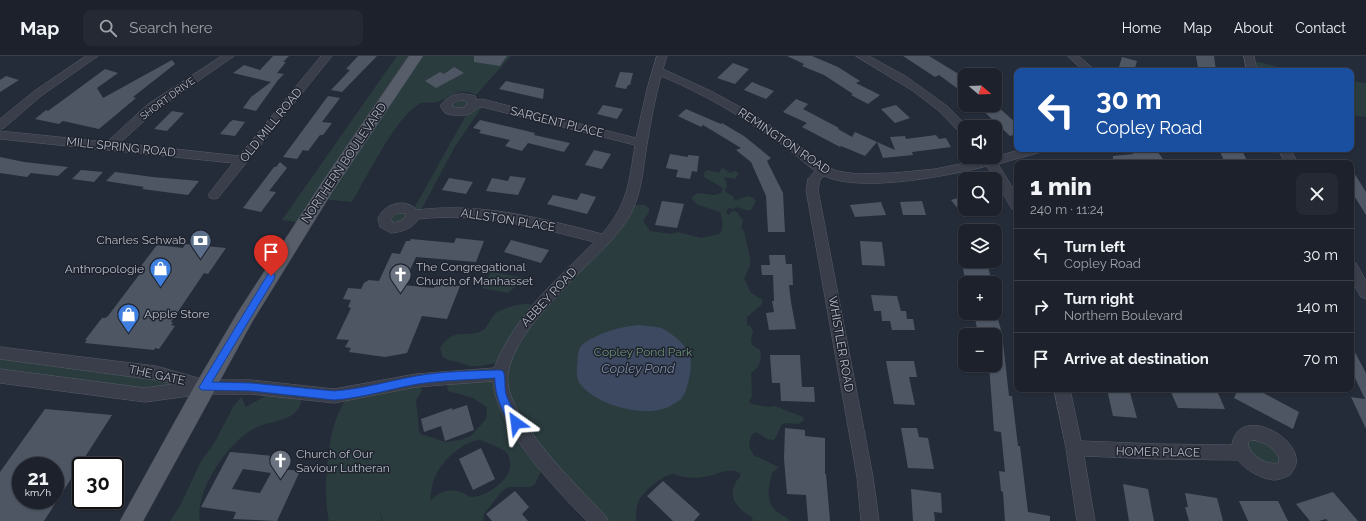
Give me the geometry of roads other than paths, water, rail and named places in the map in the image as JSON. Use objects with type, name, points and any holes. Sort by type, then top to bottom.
[{"type":"main road","name":"NORTHERN BOULEVARD","points":[[132,521],[204,387],[304,223],[416,56]]},
{"type":"street","points":[[0,125],[37,94],[93,56]]},
{"type":"street","name":"SHORT DRIVE","points":[[110,146],[154,106],[229,56]]},
{"type":"street","name":"OLD MILL ROAD","points":[[214,195],[327,56]]},
{"type":"street","name":"ABBEY ROAD","points":[[599,521],[564,484],[508,411],[501,394],[499,384],[500,374],[512,343],[523,324],[620,221],[630,199],[657,70],[662,56]]},
{"type":"street","points":[[861,56],[892,73],[932,100],[958,124]]},
{"type":"street","points":[[1073,56],[1087,68]]},
{"type":"street","points":[[1249,56],[1251,68]]},
{"type":"street","name":"REMINGTON ROAD","points":[[657,70],[702,90],[733,107],[781,138],[822,170],[846,178],[890,178],[932,174],[970,164]]},
{"type":"street","name":"SARGENT PLACE","points":[[473,104],[482,103],[641,143]]},
{"type":"street","name":"MILL SPRING ROAD","points":[[0,135],[242,160]]},
{"type":"street","name":"REMINGTON ROAD","points":[[1002,156],[1023,152]]},
{"type":"street","points":[[992,164],[1014,201]]},
{"type":"street","name":"WHISTLER ROAD","points":[[822,170],[814,179],[812,190],[865,477],[870,521]]},
{"type":"street","name":"ALLSTON PLACE","points":[[412,216],[441,211],[495,216],[562,229],[603,239]]},
{"type":"street","points":[[1354,271],[1366,293]]},
{"type":"street","name":"THE GATE","points":[[0,352],[156,373],[204,387]]},
{"type":"street","points":[[204,387],[251,387],[334,396],[346,395],[424,379],[500,374]]},
{"type":"street","name":"THE GATE","points":[[0,376],[145,395],[204,387]]},
{"type":"street","points":[[1063,392],[1074,448],[1086,521]]},
{"type":"street","name":"HOMER PLACE","points":[[1074,448],[1156,453],[1242,452]]},
{"type":"water","name":"Copley Pond","points":[[639,325],[657,327],[666,330],[683,345],[689,353],[691,370],[684,395],[681,399],[667,408],[642,411],[623,408],[595,397],[579,383],[577,365],[579,349],[582,345],[594,337],[609,331]]},
{"type":"place","name":"Charles Schwab","points":[[201,260]]},
{"type":"place","name":"Anthropologie","points":[[160,288]]},
{"type":"place","name":"The Congregational Church of Manhasset","points":[[401,294]]},
{"type":"place","name":"Apple Store","points":[[129,334]]},
{"type":"place","name":"Church of Our Saviour Lutheran","points":[[281,480]]},
{"type":"park label","name":"Copley Pond Park","points":[[643,352]]}]
